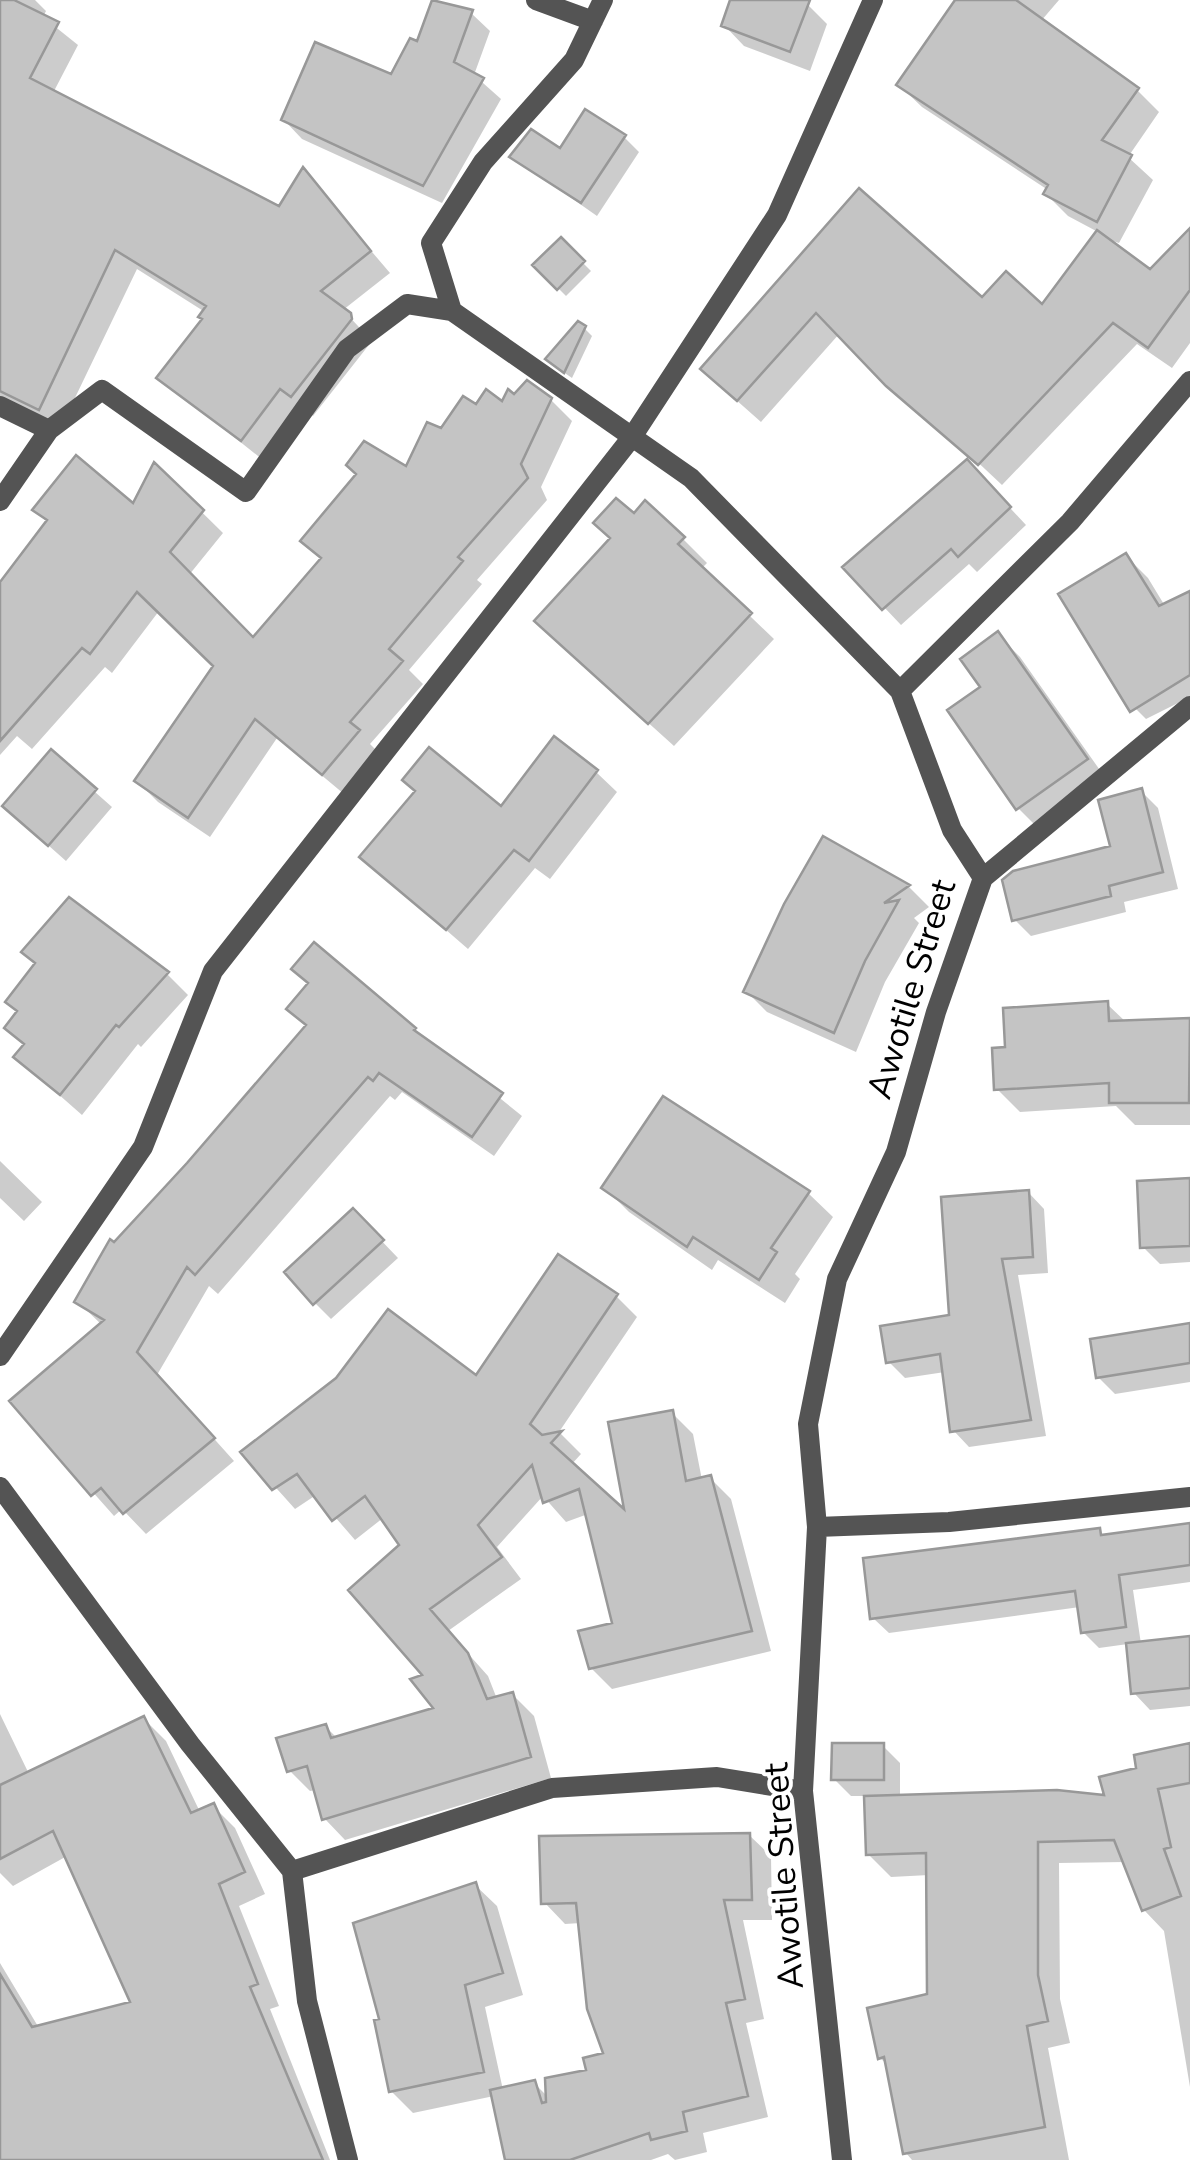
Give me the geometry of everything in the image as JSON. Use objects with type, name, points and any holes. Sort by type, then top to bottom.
[{"type":"street","points":[[536,0],[592,22]]},
{"type":"street","points":[[452,311],[431,243],[484,162],[574,60],[602,0]]},
{"type":"street","points":[[0,1356],[143,1147],[213,971],[632,437],[777,215],[873,0]]},
{"type":"street","name":"Awotile Street","points":[[0,502],[49,430],[102,390],[246,492],[347,348],[406,304],[452,311],[691,478],[900,692],[952,830],[983,878],[936,1012],[896,1152],[837,1278],[808,1424],[817,1527],[803,1791],[842,2160]]},
{"type":"street","points":[[900,692],[1070,522],[1190,381]]},
{"type":"street","points":[[0,406],[49,430]]},
{"type":"street","points":[[983,878],[1190,706]]},
{"type":"street","points":[[0,1487],[190,1744],[292,1871],[307,2001],[348,2160]]},
{"type":"street","points":[[817,1527],[949,1522],[1190,1496]]},
{"type":"street","points":[[292,1871],[552,1788],[718,1777],[803,1791]]},
{"type":"building","points":[[0,0],[14,0],[59,22],[30,78],[279,206],[303,167],[371,251],[321,291],[351,313],[352,319],[291,397],[280,389],[241,441],[156,378],[202,319],[198,317],[206,306],[115,250],[39,410],[0,391]]},
{"type":"building","points":[[432,0],[473,10],[454,62],[484,78],[423,186],[281,120],[315,42],[391,74],[410,38],[417,41]]},
{"type":"building","points":[[730,0],[810,0],[790,52],[721,26]]},
{"type":"building","points":[[955,0],[1016,0],[1139,88],[1102,140],[1132,155],[1097,222],[1043,194],[1048,185],[896,85]]},
{"type":"building","points":[[585,109],[626,135],[581,203],[509,157],[531,129],[560,148]]},
{"type":"building","points":[[859,188],[982,297],[1006,271],[1042,304],[1097,230],[1150,269],[1190,228],[1190,290],[1148,348],[1113,323],[978,465],[886,386],[816,313],[737,401],[700,369]]},
{"type":"building","points":[[561,237],[585,261],[557,290],[532,265]]},
{"type":"building","points":[[578,321],[586,326],[564,373],[545,359]]},
{"type":"building","points":[[527,380],[552,398],[521,464],[528,478],[458,557],[463,561],[389,649],[403,661],[350,722],[360,730],[322,775],[255,719],[188,818],[134,781],[213,666],[137,592],[90,654],[82,648],[0,741],[0,582],[47,520],[32,510],[76,455],[133,503],[154,462],[204,510],[170,552],[253,637],[321,558],[300,541],[356,474],[346,465],[364,441],[406,466],[427,422],[441,428],[463,396],[476,404],[486,389],[502,401],[508,389],[514,394]]},
{"type":"building","points":[[967,459],[1011,507],[958,557],[951,549],[882,610],[842,567]]},
{"type":"building","points":[[616,498],[634,513],[645,500],[685,537],[678,544],[752,613],[648,724],[534,621],[610,538],[593,523]]},
{"type":"building","points":[[1126,553],[1159,606],[1190,591],[1190,675],[1130,712],[1058,594]]},
{"type":"building","points":[[998,631],[1088,759],[1016,810],[947,710],[980,687],[960,659]]},
{"type":"building","points":[[554,736],[598,770],[529,861],[514,850],[446,930],[359,857],[415,791],[402,780],[429,747],[501,806]]},
{"type":"building","points":[[51,749],[97,789],[48,846],[2,806]]},
{"type":"building","points":[[1142,788],[1163,872],[1109,886],[1111,896],[1012,921],[1002,880],[1013,871],[1110,846],[1098,800]]},
{"type":"building","points":[[823,836],[910,885],[884,903],[899,900],[865,961],[834,1033],[743,992],[784,904]]},
{"type":"building","points":[[69,897],[169,972],[119,1027],[116,1025],[60,1095],[13,1057],[24,1044],[4,1028],[17,1011],[5,1002],[35,963],[21,952]]},
{"type":"building","points":[[314,942],[414,1030],[503,1093],[472,1137],[379,1073],[373,1081],[368,1077],[195,1275],[187,1267],[137,1352],[215,1438],[123,1514],[101,1488],[91,1496],[9,1401],[104,1320],[74,1302],[110,1239],[114,1242],[187,1163],[306,1025],[286,1009],[308,983],[291,969]]},
{"type":"building","points":[[1108,1001],[1109,1021],[1190,1018],[1189,1103],[1109,1103],[1109,1083],[994,1090],[992,1048],[1005,1047],[1003,1008]]},
{"type":"building","points":[[663,1096],[810,1191],[771,1248],[777,1252],[759,1280],[693,1237],[687,1247],[601,1188]]},
{"type":"building","points":[[1190,1178],[1190,1246],[1140,1248],[1137,1181]]},
{"type":"building","points":[[1029,1190],[1033,1257],[1002,1259],[1031,1420],[950,1432],[940,1354],[886,1363],[880,1326],[949,1315],[941,1197]]},
{"type":"building","points":[[353,1208],[384,1240],[313,1305],[284,1272]]},
{"type":"building","points":[[558,1254],[618,1294],[530,1424],[542,1435],[562,1431],[551,1443],[624,1509],[608,1422],[673,1410],[686,1481],[711,1475],[752,1631],[589,1669],[578,1631],[612,1623],[579,1489],[543,1503],[532,1465],[478,1525],[502,1557],[430,1609],[468,1653],[487,1699],[513,1692],[531,1757],[322,1820],[307,1766],[287,1772],[276,1738],[326,1724],[331,1738],[433,1708],[410,1679],[422,1675],[348,1590],[399,1545],[365,1496],[332,1521],[297,1474],[272,1490],[240,1452],[336,1378],[388,1309],[476,1375]]},
{"type":"building","points":[[1190,1323],[1190,1363],[1096,1378],[1090,1339]]},
{"type":"building","points":[[1190,1523],[1190,1565],[1119,1575],[1126,1627],[1081,1633],[1075,1591],[870,1619],[863,1558],[1100,1528],[1101,1535]]},
{"type":"building","points":[[1190,1636],[1190,1688],[1131,1694],[1126,1643]]},
{"type":"building","points":[[144,1716],[191,1813],[214,1803],[245,1872],[219,1884],[258,1984],[250,1987],[323,2160],[0,2160],[0,1974],[32,2027],[130,2002],[53,1831],[0,1859],[0,1785]]},
{"type":"building","points":[[832,1743],[884,1743],[884,1780],[831,1780]]},
{"type":"building","points":[[1190,1743],[1190,1783],[1158,1789],[1171,1847],[1164,1849],[1181,1896],[1142,1911],[1114,1840],[1038,1842],[1038,1975],[1048,2021],[1027,2026],[1045,2127],[903,2154],[884,2057],[878,2059],[867,2008],[927,1994],[926,1853],[866,1855],[864,1796],[1057,1790],[1104,1795],[1099,1777],[1136,1768],[1134,1755]]},
{"type":"building","points":[[750,1833],[752,1900],[724,1900],[745,1999],[726,2003],[748,2096],[683,2112],[687,2131],[651,2140],[649,2133],[570,2160],[505,2160],[490,2090],[535,2080],[542,2103],[546,2102],[545,2078],[586,2070],[583,2058],[603,2053],[587,2009],[576,1903],[541,1904],[539,1836]]},
{"type":"building","points":[[476,1882],[503,1973],[465,1985],[484,2072],[389,2092],[374,2020],[379,2019],[353,1923]]}]
